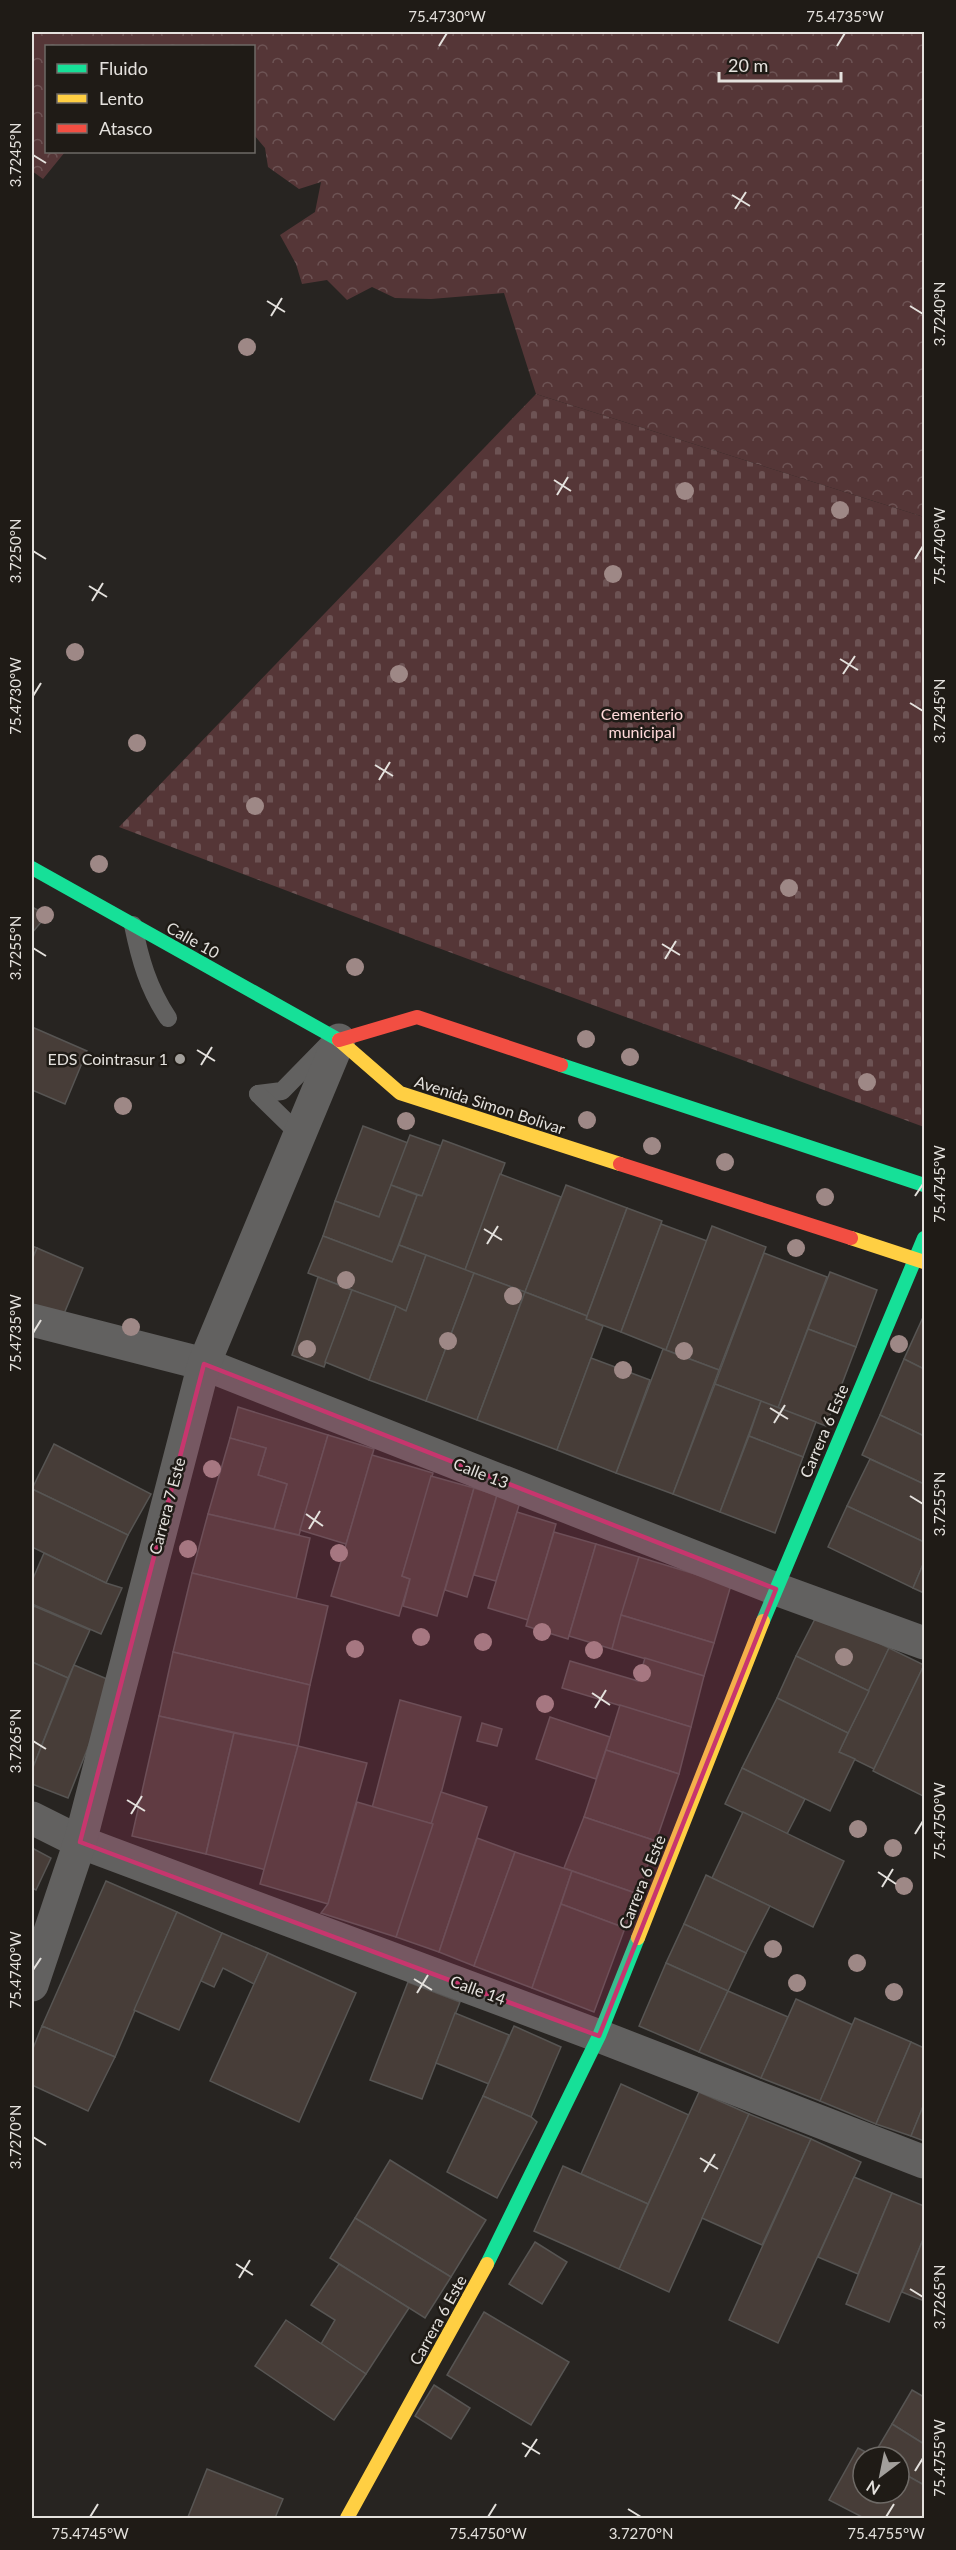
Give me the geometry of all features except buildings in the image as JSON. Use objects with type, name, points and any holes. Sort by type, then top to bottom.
[{"type":"main road","name":"Calle 10","points":[[32,868],[336,1039]]},
{"type":"main road","points":[[336,1039],[417,1017],[924,1185]]},
{"type":"main road","name":"Avenida Simon Bolivar","points":[[336,1039],[400,1093],[920,1260]]},
{"type":"main road","name":"Carrera 6 Este","points":[[347,2518],[493,2253],[599,2036],[776,1589],[920,1260],[924,1238]]},
{"type":"street","name":"Carrera 7 Este","points":[[32,1985],[80,1842],[204,1364],[336,1039]]},
{"type":"street","name":"Calle 13","points":[[32,1320],[204,1364],[776,1589],[924,1643]]},
{"type":"street","name":"Calle 14","points":[[32,1818],[80,1842],[599,2036],[924,2162]]},
{"type":"lane","points":[[133,925],[142,969],[155,999],[168,1018]]},
{"type":"lane","points":[[299,1134],[258,1094],[282,1091],[336,1039]]},
{"type":"highlighted area","points":[[204,1364],[776,1589],[599,2036],[80,1842]]},
{"type":"green space","points":[[32,32],[924,32],[924,517],[536,394],[504,293],[431,299],[395,298],[372,287],[347,300],[327,280],[302,284],[296,264],[280,235],[315,212],[321,182],[299,189],[268,167],[265,148],[255,136],[255,45],[45,45],[45,153],[64,153],[43,179],[32,171]]},
{"type":"green space","name":"Cementerio municipal","points":[[536,394],[924,517],[924,1127],[414,939],[119,827]]},
{"type":"traffic: fast","points":[[32,868],[339,1040]]},
{"type":"traffic: fast","points":[[561,1065],[924,1185]]},
{"type":"traffic: fast","points":[[763,1621],[924,1238]]},
{"type":"traffic: fast","points":[[487,2264],[599,2036],[638,1938]]},
{"type":"traffic: slow","points":[[339,1040],[400,1093],[620,1164]]},
{"type":"traffic: slow","points":[[851,1238],[924,1262]]},
{"type":"traffic: slow","points":[[638,1938],[763,1621]]},
{"type":"traffic: slow","points":[[347,2518],[487,2264]]},
{"type":"traffic: jam","points":[[339,1040],[417,1017],[561,1065]]},
{"type":"traffic: jam","points":[[620,1164],[851,1238]]},
{"type":"place","name":"EDS Cointrasur 1","points":[[180,1059]]}]
